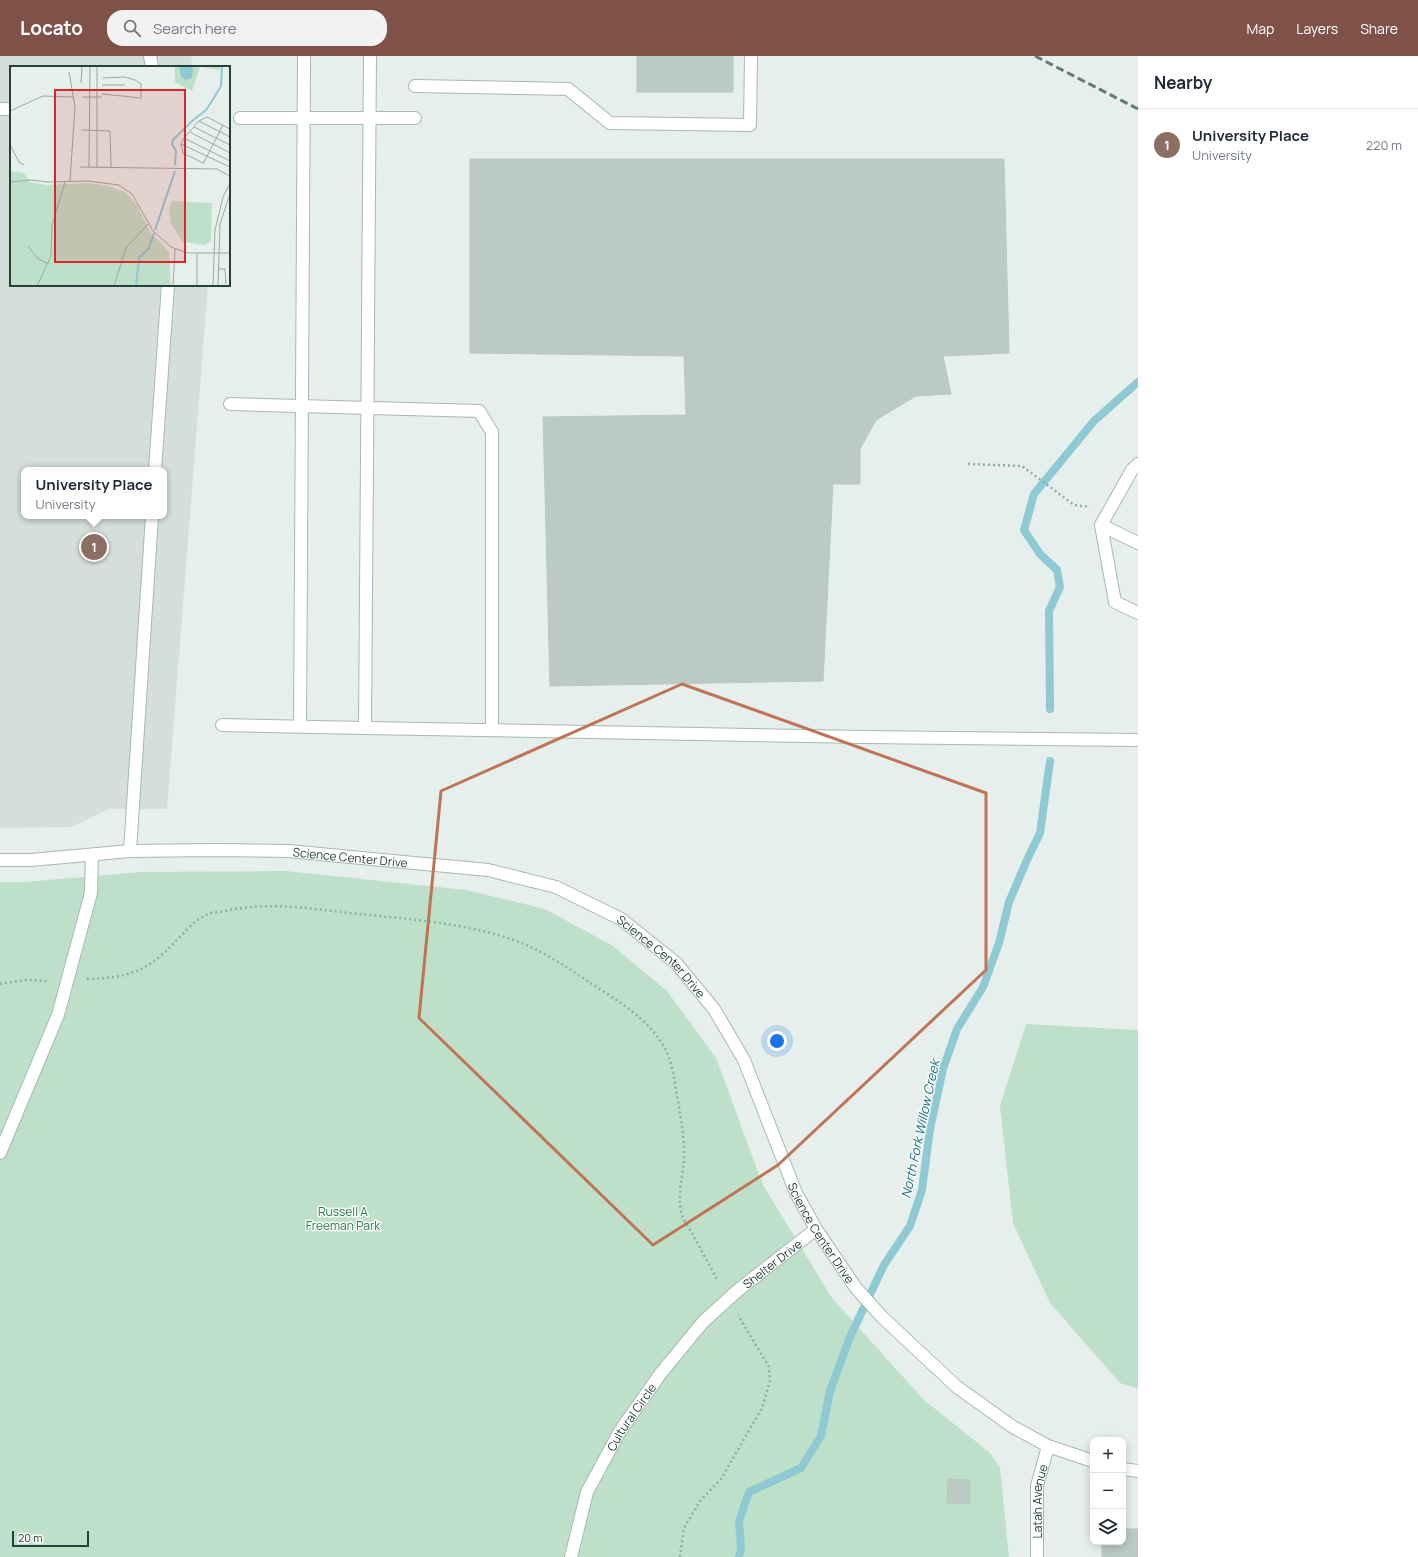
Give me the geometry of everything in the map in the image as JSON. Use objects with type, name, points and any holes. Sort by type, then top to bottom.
[{"type":"street","points":[[150,56],[152,66]]},
{"type":"street","points":[[300,726],[304,56]]},
{"type":"street","points":[[365,728],[370,56]]},
{"type":"street","points":[[415,86],[568,89],[610,123],[750,125],[751,56]]},
{"type":"street","points":[[240,118],[415,118]]},
{"type":"street","points":[[155,467],[168,286]]},
{"type":"street","points":[[230,404],[479,412],[492,432],[492,730]]},
{"type":"street","points":[[1136,470],[1101,525],[1115,602],[1138,613]]},
{"type":"street","points":[[130,851],[152,519]]},
{"type":"street","points":[[1101,525],[1138,543]]},
{"type":"street","points":[[222,724],[365,728],[1138,740]]},
{"type":"street","name":"Science Center Drive","points":[[0,860],[31,860],[130,851],[289,851],[488,870],[556,887],[621,919],[676,963],[714,1009],[744,1060],[796,1193],[816,1228],[856,1288],[882,1317],[957,1386],[1013,1427],[1048,1446],[1090,1460]]},
{"type":"street","points":[[0,1153],[58,1015],[91,893],[92,855]]},
{"type":"street","name":"Shelter Drive","points":[[728,1299],[816,1228]]},
{"type":"street","name":"Cultural Circle","points":[[572,1557],[587,1492],[620,1431],[666,1367],[703,1322],[728,1299]]},
{"type":"street","name":"Latah Avenue","points":[[1037,1557],[1037,1486],[1048,1446]]},
{"type":"street","points":[[1126,1470],[1138,1472]]},
{"type":"path","points":[[968,464],[1019,465],[1037,476],[1063,498],[1074,505],[1092,507]]},
{"type":"path","points":[[85,980],[109,979],[133,974],[151,965],[172,946],[191,925],[207,915],[254,906],[284,906],[399,918],[457,927],[496,935],[522,943],[552,957],[641,1019],[658,1038],[668,1056],[675,1080],[684,1134],[684,1161],[680,1194],[682,1215],[720,1285]]},
{"type":"path","points":[[0,984],[24,980],[48,981]]},
{"type":"path","points":[[680,1557],[684,1528],[700,1501],[721,1479],[762,1408],[770,1381],[769,1367],[736,1311]]},
{"type":"highlighted area","points":[[682,684],[986,793],[986,970],[778,1165],[653,1245],[419,1018],[441,791]]},
{"type":"shaded area","points":[[0,56],[191,56],[193,66],[10,66],[10,286],[208,286],[167,809],[109,809],[71,827],[0,828]]},
{"type":"green space","name":"Russell A Freeman Park","points":[[286,871],[466,890],[545,909],[613,946],[667,991],[716,1058],[763,1185],[832,1298],[924,1400],[989,1452],[1000,1467],[1009,1557],[0,1557],[0,882],[24,882],[142,872]]},
{"type":"green space","points":[[1026,1024],[1138,1030],[1138,1389],[1120,1383],[1050,1303],[1013,1223],[1000,1106]]},
{"type":"building","points":[[637,56],[733,56],[733,92],[637,92]]},
{"type":"building","points":[[470,159],[1004,159],[1009,353],[943,356],[951,394],[916,396],[876,420],[860,449],[860,484],[833,484],[823,681],[550,686],[543,417],[686,415],[684,356],[470,353]]},
{"type":"building","points":[[948,1479],[970,1480],[970,1504],[947,1503]]},
{"type":"building","points":[[1126,1529],[1138,1529],[1138,1557],[1102,1557],[1102,1545],[1126,1545]]},
{"type":"waterway","name":"North Fork Willow Creek","points":[[1050,709],[1049,611],[1060,587],[1057,570],[1040,554],[1024,530],[1034,494],[1094,421],[1138,382]]},
{"type":"waterway","name":"North Fork Willow Creek","points":[[739,1557],[741,1548],[739,1521],[749,1492],[801,1468],[821,1436],[830,1391],[850,1337],[884,1265],[910,1226],[922,1190],[930,1129],[943,1069],[957,1029],[983,987],[999,943],[1009,902],[1040,833],[1050,761]]},
{"type":"railway","points":[[1035,56],[1138,109]]},
{"type":"place","name":"University Place","points":[[94,547]]}]
